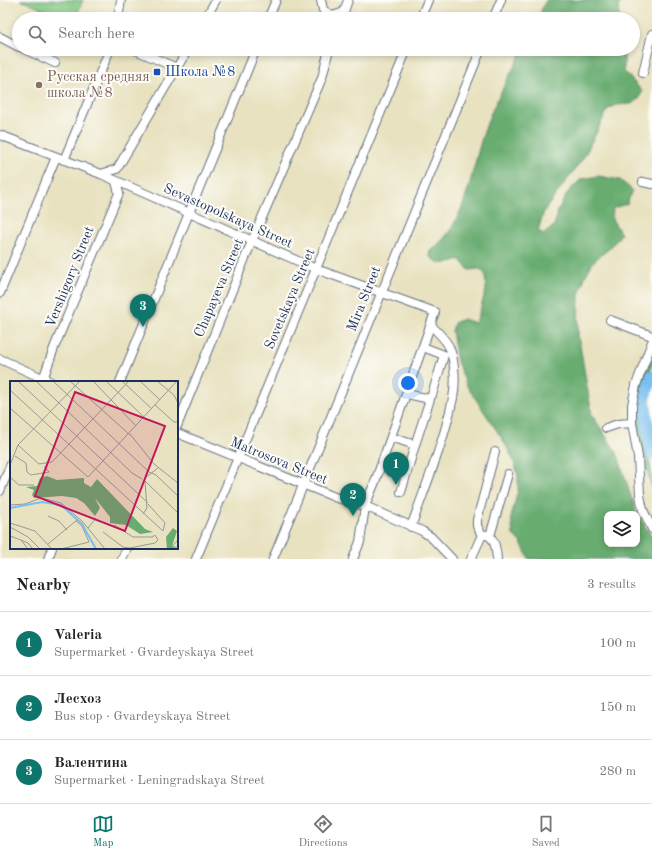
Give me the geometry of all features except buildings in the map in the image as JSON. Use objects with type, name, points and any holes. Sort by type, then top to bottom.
[{"type":"street","points":[[119,12],[121,0]]},
{"type":"street","points":[[209,12],[216,0]]},
{"type":"street","points":[[271,12],[276,0]]},
{"type":"street","points":[[321,0],[323,10],[326,12]]},
{"type":"street","points":[[344,12],[348,0]]},
{"type":"street","points":[[423,12],[428,0]]},
{"type":"street","points":[[496,12],[502,0]]},
{"type":"street","points":[[643,73],[652,34]]},
{"type":"street","points":[[0,37],[12,43]]},
{"type":"street","points":[[40,56],[55,63]]},
{"type":"street","points":[[0,293],[107,56]]},
{"type":"street","points":[[149,56],[177,68]]},
{"type":"street","points":[[102,174],[117,169],[184,56]]},
{"type":"street","points":[[120,381],[253,56]]},
{"type":"street","name":"Chapayeva Street","points":[[178,424],[252,241],[322,78],[327,56]]},
{"type":"street","name":"Sovetskaya Street","points":[[196,559],[404,56]]},
{"type":"street","name":"Mira Street","points":[[273,559],[477,56]]},
{"type":"street","name":"Sevastopolskaya Street","points":[[0,135],[102,174],[116,182],[316,269],[435,312],[431,325]]},
{"type":"street","name":"Vershigory Street","points":[[46,381],[119,192],[116,182],[117,169]]},
{"type":"street","points":[[643,182],[652,184]]},
{"type":"street","points":[[610,320],[652,336]]},
{"type":"street","points":[[353,559],[360,542],[365,506],[431,325],[447,343],[450,350],[454,382],[454,397],[440,444],[411,527]]},
{"type":"street","points":[[652,342],[636,385],[632,405],[632,424],[638,457],[643,510],[652,529]]},
{"type":"street","points":[[423,347],[444,355],[432,395]]},
{"type":"street","points":[[0,359],[46,381]]},
{"type":"street","points":[[401,492],[430,399],[406,394]]},
{"type":"street","points":[[606,428],[618,424],[632,424]]},
{"type":"street","name":"Matrosova Street","points":[[178,433],[337,498],[365,506],[411,527],[431,537],[452,559]]},
{"type":"street","points":[[391,437],[415,445]]},
{"type":"street","points":[[496,452],[477,520],[477,526],[495,545],[497,559]]},
{"type":"street","points":[[0,491],[10,466]]},
{"type":"street","points":[[471,559],[486,535],[508,474]]},
{"type":"street","points":[[48,559],[52,549]]},
{"type":"street","points":[[122,559],[126,549]]},
{"type":"green space","points":[[21,0],[83,0],[78,12],[49,12]]},
{"type":"green space","points":[[546,0],[625,0],[618,5],[619,12],[540,12]]},
{"type":"green space","points":[[519,56],[624,56],[624,71],[642,91],[639,99],[631,104],[616,105],[608,109],[584,157],[544,211],[538,231],[544,234],[554,226],[558,210],[568,192],[581,179],[599,176],[620,180],[632,190],[627,204],[613,208],[612,219],[621,234],[611,247],[593,262],[585,277],[579,295],[578,334],[592,415],[617,453],[636,511],[604,511],[604,547],[640,547],[640,518],[652,537],[652,559],[529,559],[521,543],[513,535],[511,517],[518,490],[518,475],[513,459],[503,440],[467,386],[457,362],[452,331],[454,323],[463,319],[476,323],[486,290],[485,274],[480,269],[469,270],[459,259],[447,263],[440,263],[429,256],[430,251],[443,240],[453,226],[460,211],[467,194],[481,142],[490,116]]},
{"type":"green space","points":[[652,351],[652,365],[642,399],[642,419],[652,475],[652,487],[635,425],[634,415],[636,396]]},
{"type":"waterway","points":[[652,376],[644,400],[652,454]]},
{"type":"place","name":"Школа №8","points":[[157,72]]},
{"type":"place","name":"Русская средняя школа №8","points":[[39,85]]},
{"type":"place","name":"Валентина","points":[[143,327]]},
{"type":"place","name":"Valeria","points":[[396,485]]},
{"type":"place","name":"Лесхоз","points":[[353,516]]}]
